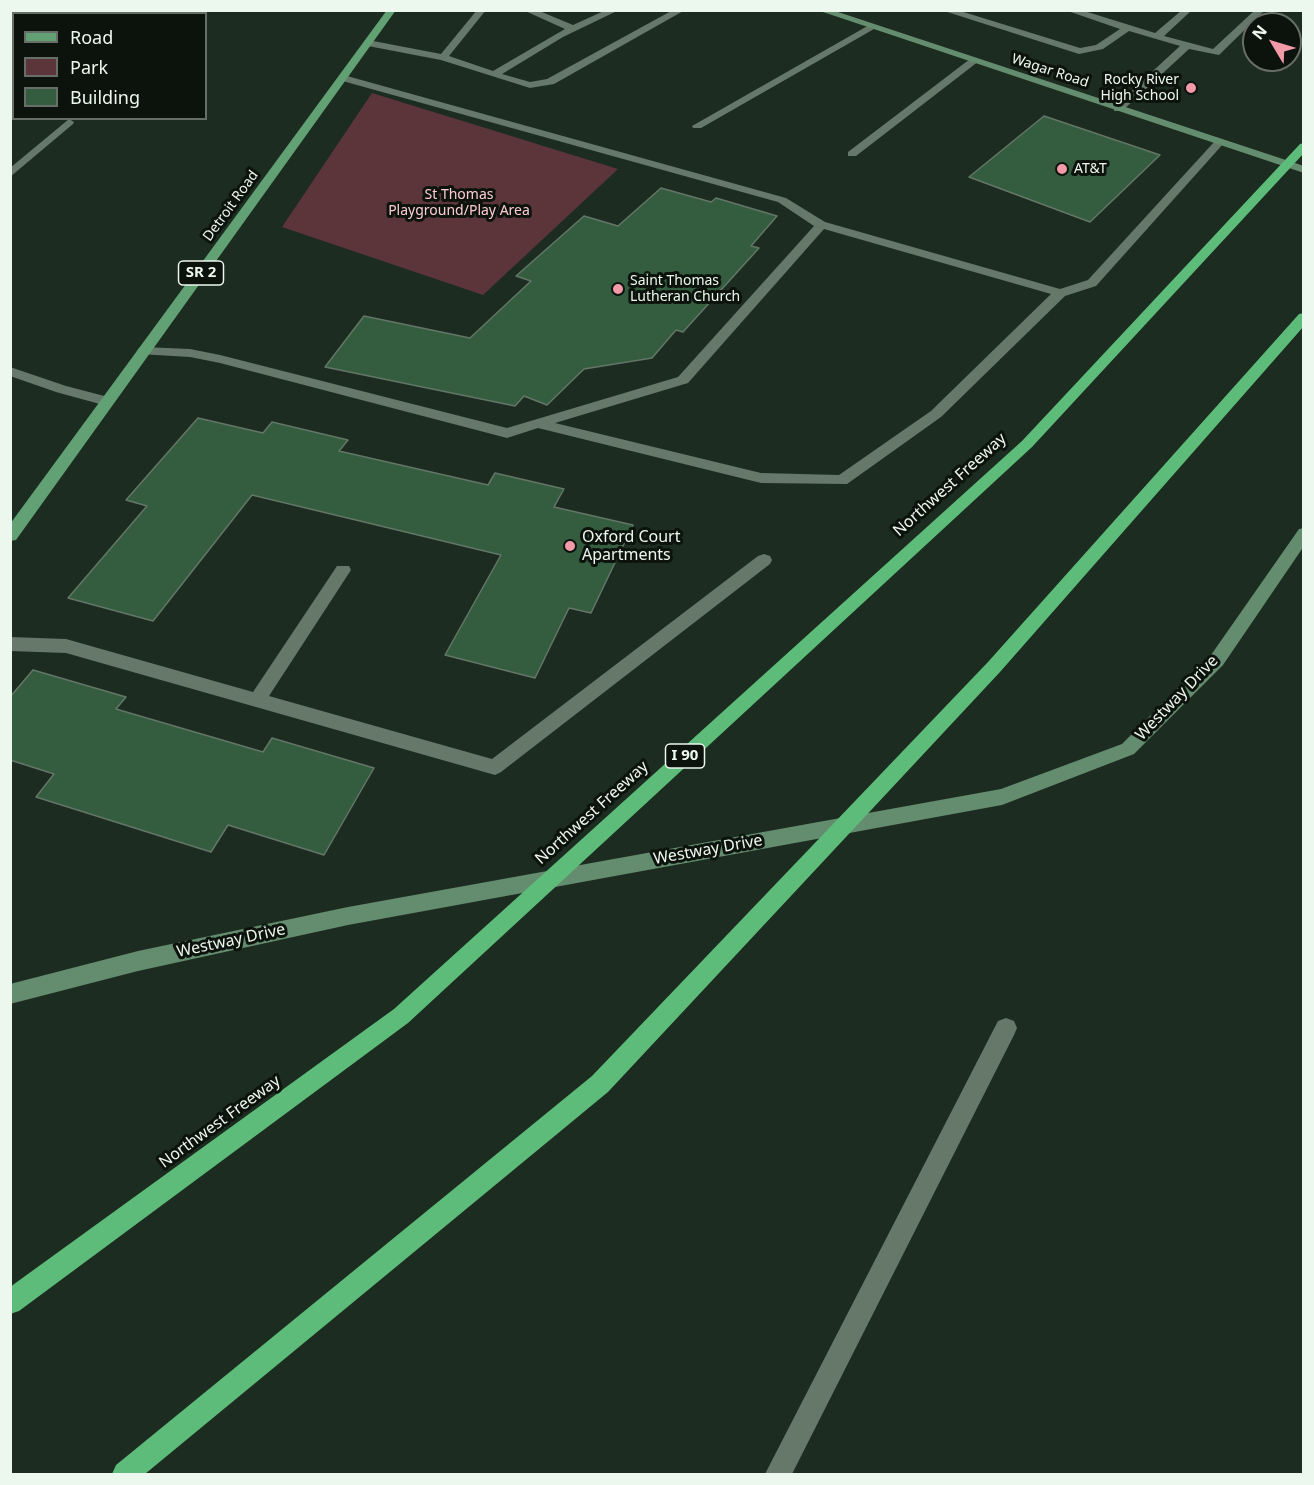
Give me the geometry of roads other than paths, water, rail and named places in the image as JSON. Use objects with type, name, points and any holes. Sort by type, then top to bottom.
[{"type":"highway","name":"Northwest Freeway","points":[[10,1302],[401,1016],[1027,444],[1304,146]]},
{"type":"highway","points":[[125,1474],[600,1084],[994,668],[1304,317]]},
{"type":"main road","name":"Detroit Road","points":[[10,536],[392,10]]},
{"type":"main road","name":"Wagar Road","points":[[821,10],[1304,170]]},
{"type":"main road","name":"Westway Drive","points":[[10,994],[138,961],[348,916],[1002,796],[1128,749],[1217,660],[1304,533]]},
{"type":"street","points":[[443,57],[482,10]]},
{"type":"street","points":[[527,10],[574,29]]},
{"type":"street","points":[[494,75],[574,29],[615,10]]},
{"type":"street","points":[[368,43],[443,57],[530,85],[550,82],[681,10]]},
{"type":"street","points":[[945,10],[1079,51],[1093,51],[1127,28]]},
{"type":"street","points":[[1069,10],[1215,53],[1261,10]]},
{"type":"street","points":[[1157,37],[1188,10]]},
{"type":"street","points":[[697,126],[871,27]]},
{"type":"street","points":[[1118,109],[1186,45]]},
{"type":"street","points":[[852,154],[974,62]]},
{"type":"street","points":[[343,78],[782,200],[821,225],[1060,293]]},
{"type":"street","points":[[10,174],[69,122]]},
{"type":"street","points":[[538,423],[761,478],[842,480],[936,414],[1060,293],[1092,283],[1219,143]]},
{"type":"street","points":[[144,351],[190,353],[220,359],[507,433],[683,380],[821,225]]},
{"type":"street","points":[[10,372],[107,401]]},
{"type":"street","points":[[10,644],[66,646],[495,767],[764,560]]},
{"type":"street","points":[[258,700],[343,570]]},
{"type":"street","points":[[778,1474],[1006,1028]]},
{"type":"place","name":"Rocky River High School","points":[[1191,88]]},
{"type":"place","name":"AT&T","points":[[1062,169]]},
{"type":"place","name":"Saint Thomas Lutheran Church","points":[[618,289]]},
{"type":"place","name":"Oxford Court Apartments","points":[[570,546]]},
{"type":"park label","name":"St Thomas Playground/Play Area","points":[[459,204]]}]
